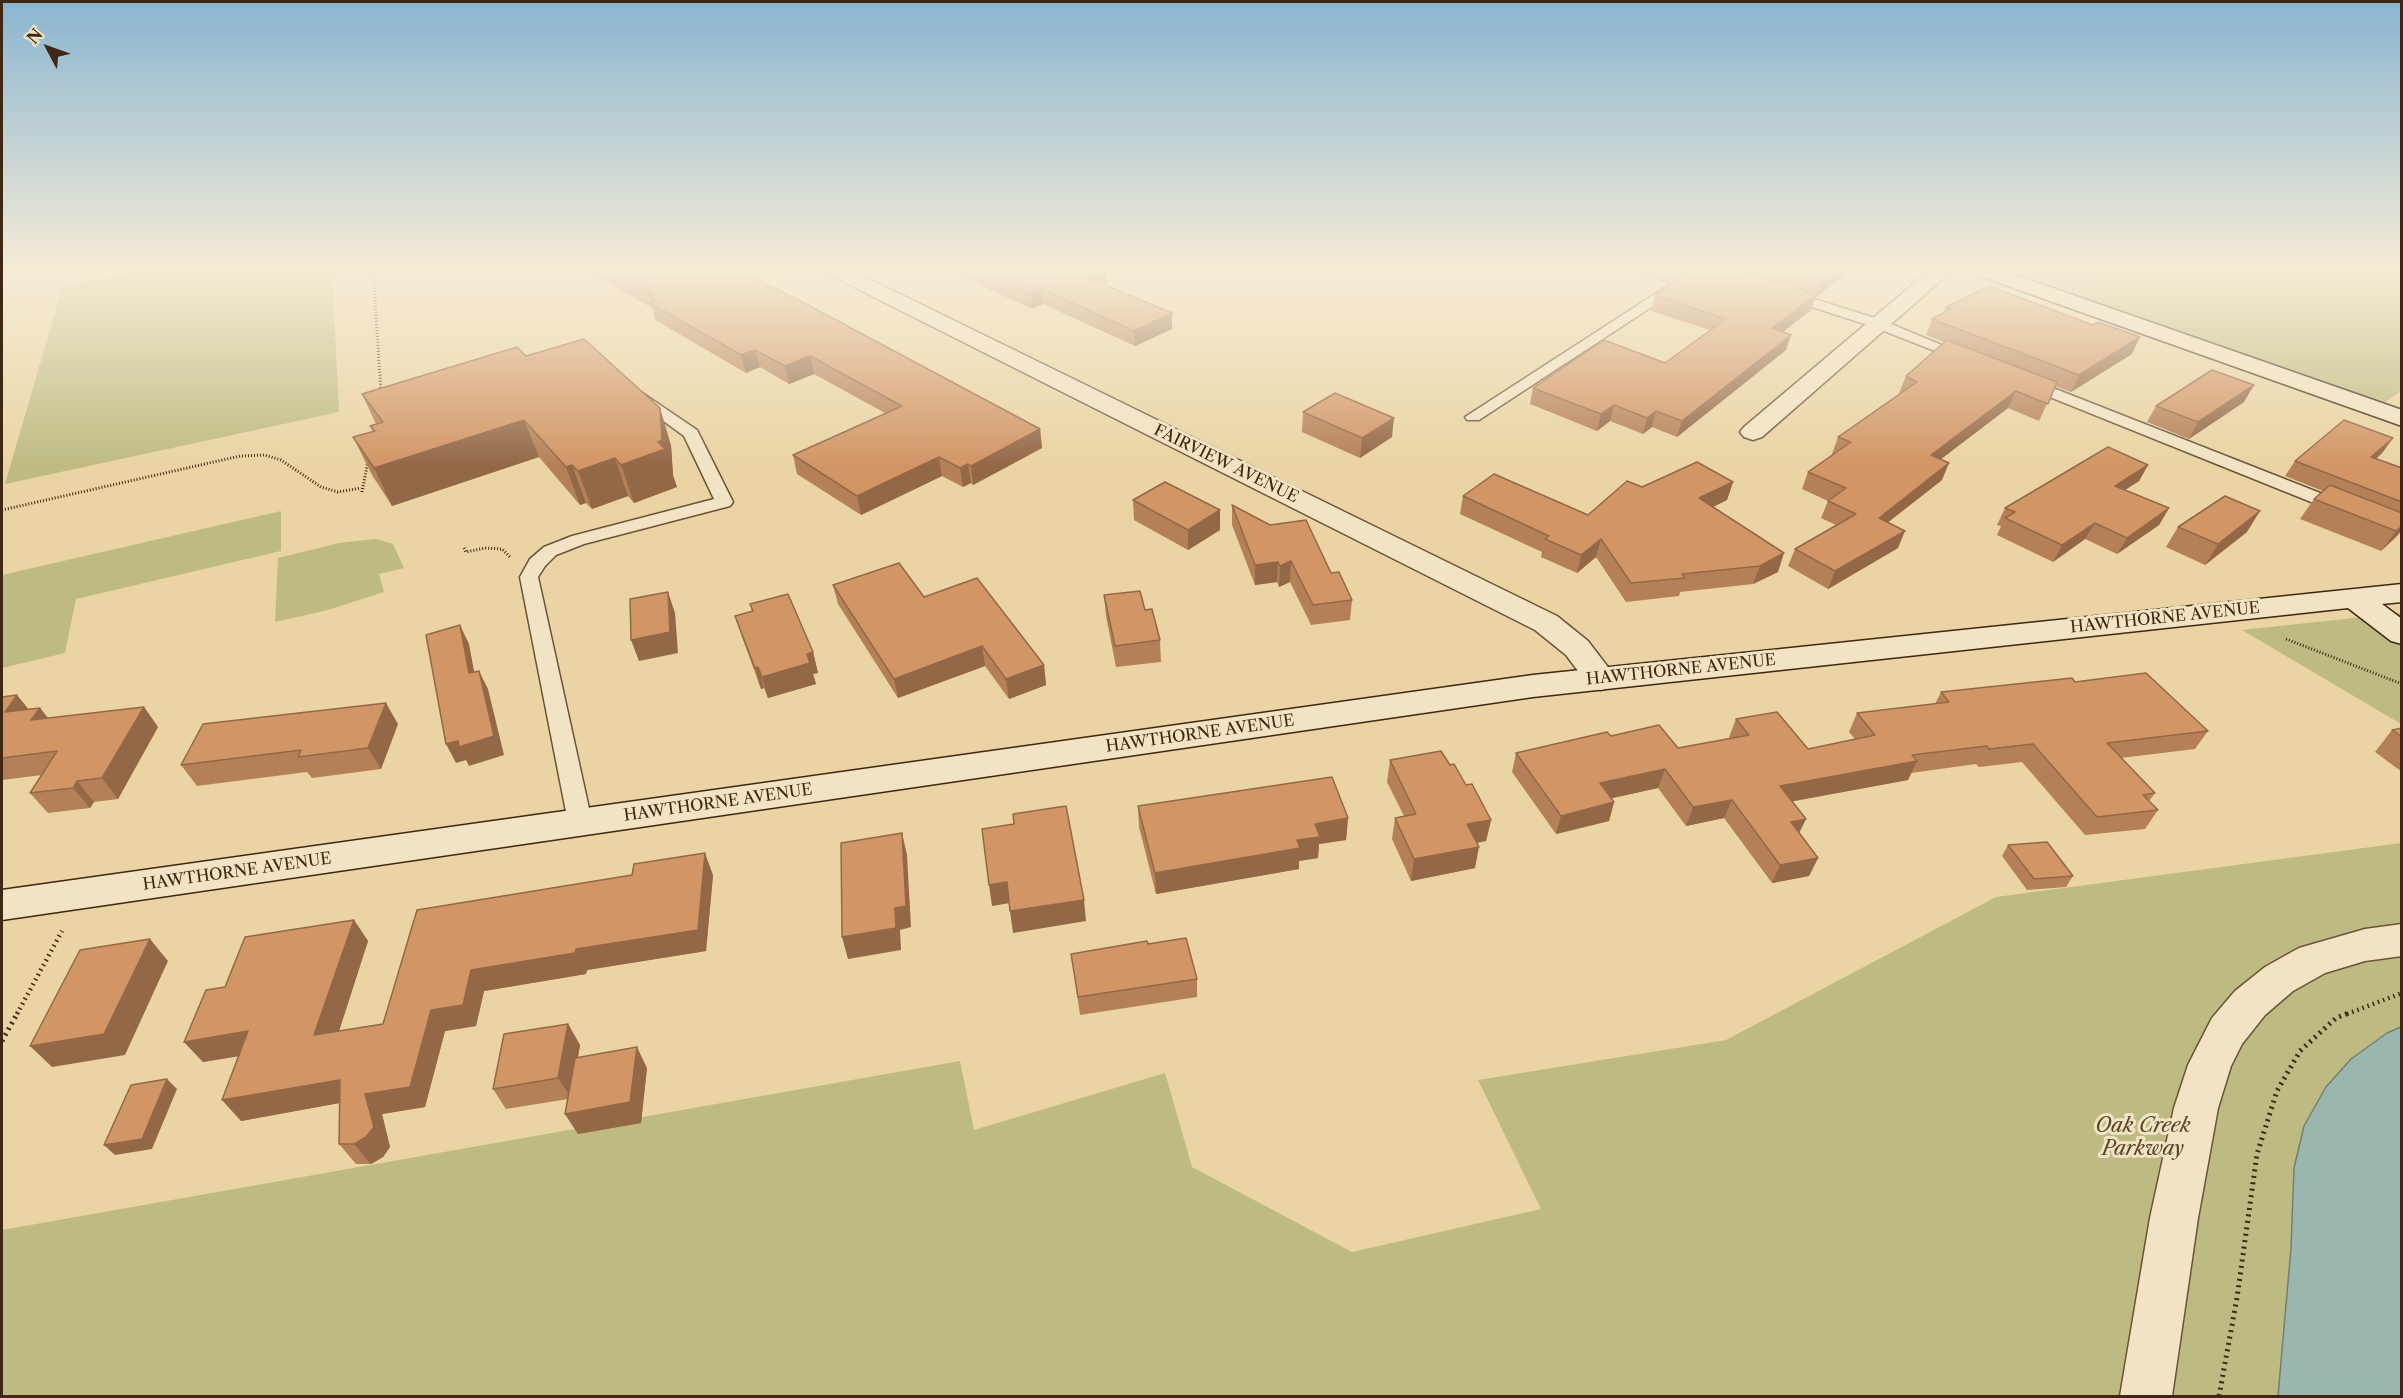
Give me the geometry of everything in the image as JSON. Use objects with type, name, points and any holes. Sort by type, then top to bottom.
[{"type":"street","name":"FAIRVIEW AVENUE","points":[[967,335],[1546,623],[1577,648],[1601,679]]},
{"type":"street","points":[[1753,432],[1866,335]]},
{"type":"street","points":[[2165,335],[2402,419]]},
{"type":"street","name":"HAWTHORNE AVENUE","points":[[2,905],[1601,679],[2402,593]]},
{"type":"street","points":[[2354,598],[2402,634]]},
{"type":"street","points":[[2146,1396],[2174,1218],[2196,1108],[2210,1065],[2227,1031],[2250,1003],[2279,978],[2313,960],[2365,945],[2402,940]]},
{"type":"lane","points":[[1473,417],[1600,335]]},
{"type":"lane","points":[[1908,335],[1979,363]]},
{"type":"lane","points":[[2013,377],[2357,514]]},
{"type":"lane","points":[[580,822],[529,577],[550,551],[578,540],[724,502],[691,434],[618,381]]},
{"type":"path","points":[[378,335],[381,396]]},
{"type":"path","points":[[2,510],[240,456],[265,455],[281,460],[321,487],[338,492],[362,490],[370,453]]},
{"type":"path","points":[[464,548],[466,552],[485,548],[502,549],[509,555],[520,581],[530,588]]},
{"type":"path","points":[[2286,639],[2402,684]]},
{"type":"path","points":[[2,1041],[68,921]]},
{"type":"path","points":[[2218,1396],[2237,1298],[2257,1154],[2277,1091],[2300,1051],[2336,1018],[2402,993]]},
{"type":"green space","points":[[48,335],[335,335],[339,412],[5,484]]},
{"type":"green space","points":[[2189,335],[2401,335],[2401,391],[2384,403]]},
{"type":"green space","points":[[281,511],[281,551],[76,599],[65,653],[2,668],[2,575]]},
{"type":"green space","points":[[376,539],[393,544],[404,568],[379,574],[384,592],[328,610],[275,622],[278,558],[339,543]]},
{"type":"green space","points":[[2401,613],[2401,724],[2242,630]]},
{"type":"green space","name":"Oak Creek Parkway","points":[[2401,843],[2401,1396],[2,1396],[2,1230],[960,1061],[974,1130],[1165,1073],[1192,1167],[1352,1252],[1541,1209],[1478,1080],[1726,1040],[1996,897]]},
{"type":"water","points":[[2401,1027],[2401,1396],[2278,1396],[2291,1248],[2294,1168],[2304,1126],[2326,1087],[2351,1059],[2387,1033]]},
{"type":"building","points":[[706,335],[865,335],[1040,429],[971,466],[968,464],[960,468],[939,457],[857,496],[793,455],[902,406],[810,356],[785,366],[755,350],[741,355]]},
{"type":"building","points":[[1703,335],[1791,335],[1682,421],[1656,411],[1647,418],[1614,405],[1601,414],[1533,388],[1604,340],[1665,363]]},
{"type":"building","points":[[1975,335],[2140,337],[2079,375]]},
{"type":"building","points":[[584,339],[660,408],[662,440],[658,442],[665,449],[621,465],[615,458],[578,471],[572,465],[566,467],[524,420],[374,468],[353,437],[375,431],[370,426],[383,422],[362,394],[517,347],[526,356]]},
{"type":"building","points":[[1947,340],[2057,382],[2048,404],[2016,391],[1931,455],[1949,463],[1879,518],[1905,531],[1835,571],[1795,549],[1856,514],[1828,501],[1846,488],[1808,472],[1851,442],[1838,437],[1917,382],[1906,376]]},
{"type":"building","points":[[2212,370],[2254,385],[2198,422],[2156,406]]},
{"type":"building","points":[[1335,393],[1394,418],[1362,438],[1303,412]]},
{"type":"building","points":[[2344,420],[2393,438],[2371,457],[2402,468],[2402,502],[2295,461]]},
{"type":"building","points":[[2108,447],[2148,465],[2115,486],[2169,508],[2127,538],[2095,523],[2062,545],[2005,518],[2015,512],[2005,508]]},
{"type":"building","points":[[1697,462],[1733,482],[1699,498],[1784,553],[1760,566],[1682,574],[1685,578],[1631,583],[1601,539],[1581,555],[1545,539],[1549,536],[1463,496],[1494,474],[1588,515],[1627,481],[1642,487]]},
{"type":"building","points":[[1165,482],[1220,510],[1188,530],[1133,500]]},
{"type":"building","points":[[2330,485],[2402,513],[2402,526],[2396,531],[2314,499]]},
{"type":"building","points":[[2225,496],[2260,511],[2218,544],[2178,527]]},
{"type":"building","points":[[1232,505],[1270,525],[1306,520],[1331,573],[1339,572],[1352,600],[1313,605],[1291,561],[1280,566],[1278,562],[1255,565]]},
{"type":"building","points":[[899,563],[924,597],[977,578],[1044,665],[1006,679],[982,646],[894,679],[833,585]]},
{"type":"building","points":[[1140,591],[1145,610],[1152,609],[1160,640],[1115,646],[1104,595]]},
{"type":"building","points":[[668,592],[670,632],[631,640],[630,599]]},
{"type":"building","points":[[788,594],[813,652],[807,654],[810,663],[762,677],[758,667],[755,668],[735,616],[753,611],[750,604]]},
{"type":"building","points":[[460,625],[469,673],[479,671],[494,736],[459,747],[458,741],[446,744],[426,635]]},
{"type":"building","points":[[2146,673],[2208,731],[2107,743],[2155,793],[2143,795],[2158,810],[2097,817],[2033,744],[1989,749],[1987,746],[1912,755],[1917,761],[1780,786],[1806,819],[1791,822],[1818,858],[1780,865],[1732,800],[1693,807],[1665,769],[1600,783],[1614,802],[1561,816],[1516,753],[1607,732],[1611,736],[1659,725],[1678,748],[1749,735],[1736,719],[1777,712],[1808,749],[1875,735],[1857,713],[1949,702],[1941,692],[2072,678],[2075,682]]},
{"type":"building","points":[[17,695],[5,712],[40,708],[31,720],[144,707],[102,778],[77,781],[73,788],[30,793],[57,751],[2,758],[2,697]]},
{"type":"building","points":[[386,703],[368,748],[298,757],[301,750],[181,765],[203,724]]},
{"type":"building","points":[[2402,728],[2402,737],[2392,730]]},
{"type":"building","points":[[1441,751],[1450,765],[1454,764],[1466,785],[1472,784],[1491,820],[1467,824],[1479,847],[1414,859],[1395,818],[1416,814],[1390,760]]},
{"type":"building","points":[[1332,777],[1348,818],[1315,824],[1320,837],[1297,840],[1300,848],[1155,873],[1138,806]]},
{"type":"building","points":[[1066,806],[1084,900],[1010,911],[1007,882],[989,885],[982,829],[1014,824],[1013,814]]},
{"type":"building","points":[[902,833],[906,906],[895,908],[896,928],[842,937],[841,843]]},
{"type":"building","points":[[2047,842],[2073,876],[2034,879],[2008,845]]},
{"type":"building","points":[[705,853],[698,930],[576,949],[575,953],[471,970],[463,1005],[431,1010],[410,1087],[365,1094],[374,1127],[366,1137],[354,1144],[339,1144],[340,1080],[222,1100],[248,1031],[184,1042],[206,990],[225,987],[245,937],[354,920],[314,1035],[383,1024],[417,910],[632,875],[634,864]]},
{"type":"building","points":[[1186,938],[1197,979],[1078,997],[1071,954],[1147,941],[1148,944]]},
{"type":"building","points":[[150,939],[104,1034],[30,1046],[80,950]]},
{"type":"building","points":[[568,1024],[558,1078],[493,1089],[504,1034]]},
{"type":"building","points":[[637,1047],[630,1102],[565,1114],[575,1058]]},
{"type":"building","points":[[167,1079],[142,1139],[104,1145],[131,1085]]}]
